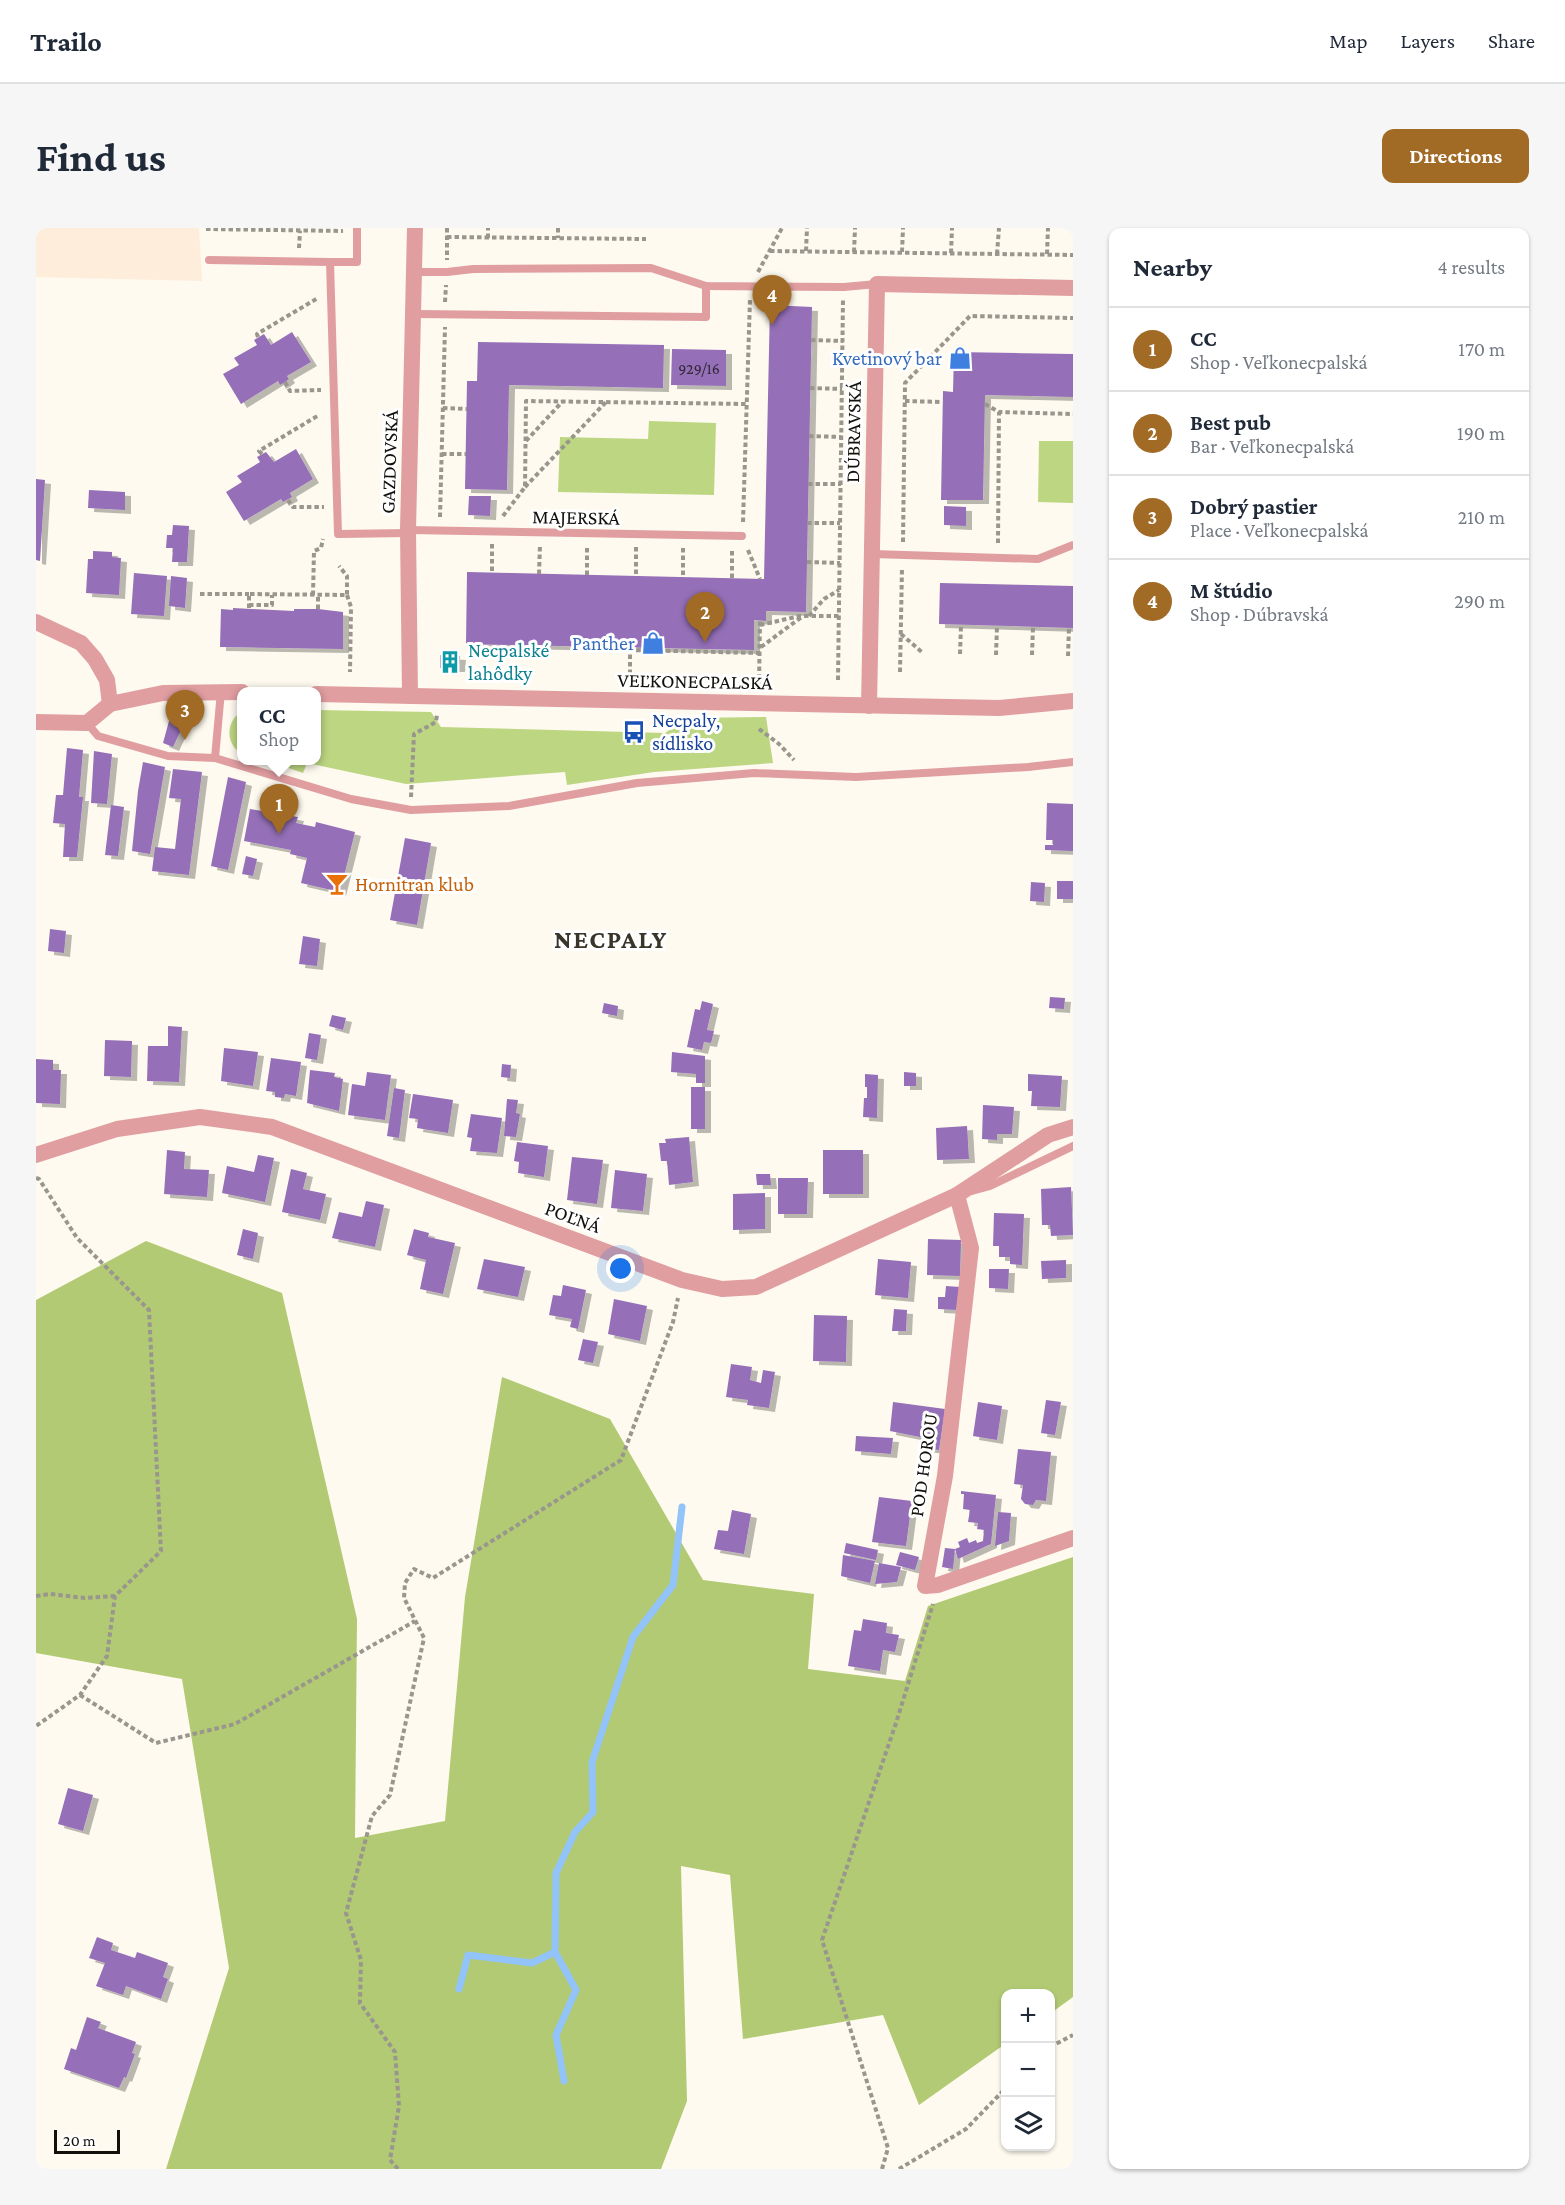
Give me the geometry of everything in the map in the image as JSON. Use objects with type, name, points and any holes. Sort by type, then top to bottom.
[{"type":"street","name":"GAZDOVSKÁ","points":[[410,696],[408,531],[415,228]]},
{"type":"street","points":[[877,284],[1073,288]]},
{"type":"street","name":"DÚBRAVSKÁ","points":[[869,706],[877,284]]},
{"type":"street","points":[[36,622],[81,643],[95,659],[107,680],[110,704]]},
{"type":"street","points":[[39,722],[87,723],[110,704],[163,693],[237,692]]},
{"type":"street","name":"VEĽKONECPALSKÁ","points":[[321,694],[999,708],[1073,701]]},
{"type":"street","name":"POĽNÁ","points":[[36,1155],[117,1129],[200,1117],[272,1127],[682,1280],[722,1289],[756,1287],[957,1195],[1048,1136],[1073,1127]]},
{"type":"street","name":"POD HOROU","points":[[957,1195],[971,1248],[945,1476],[925,1586],[938,1585],[1073,1538]]},
{"type":"lane","points":[[208,260],[357,262],[357,228]]},
{"type":"lane","name":"MAJERSKÁ","points":[[330,262],[338,534],[440,530],[742,536]]},
{"type":"lane","points":[[414,272],[473,269],[651,268],[706,286],[844,287],[877,284]]},
{"type":"lane","points":[[414,314],[706,317],[706,286]]},
{"type":"lane","points":[[872,554],[1038,559],[1073,545]]},
{"type":"lane","points":[[215,759],[221,691]]},
{"type":"lane","points":[[87,723],[98,736],[168,756],[215,759],[351,799],[411,810],[509,806],[637,783],[754,773],[856,777],[1028,767],[1073,762]]},
{"type":"lane","points":[[957,1195],[990,1186],[1073,1146]]},
{"type":"path","points":[[206,229],[344,231],[344,228]]},
{"type":"path","points":[[440,530],[447,228]]},
{"type":"path","points":[[488,228],[488,238]]},
{"type":"path","points":[[558,228],[558,238]]},
{"type":"path","points":[[760,579],[742,536],[751,286],[782,228]]},
{"type":"path","points":[[806,251],[807,228]]},
{"type":"path","points":[[854,252],[855,228]]},
{"type":"path","points":[[902,252],[903,228]]},
{"type":"path","points":[[951,253],[952,228]]},
{"type":"path","points":[[997,254],[999,228]]},
{"type":"path","points":[[1047,254],[1048,228]]},
{"type":"path","points":[[447,237],[646,239]]},
{"type":"path","points":[[770,251],[1073,255]]},
{"type":"path","points":[[838,680],[844,287]]},
{"type":"path","points":[[258,337],[257,334],[318,297]]},
{"type":"path","points":[[900,672],[905,383],[970,316],[1073,318]]},
{"type":"path","points":[[811,340],[843,341]]},
{"type":"path","points":[[285,382],[290,391],[321,390]]},
{"type":"path","points":[[810,388],[842,389]]},
{"type":"path","points":[[905,400],[942,402]]},
{"type":"path","points":[[525,488],[526,401],[747,404]]},
{"type":"path","points":[[525,441],[563,401]]},
{"type":"path","points":[[491,531],[525,488],[606,402]]},
{"type":"path","points":[[985,404],[999,412],[1073,414]]},
{"type":"path","points":[[443,408],[467,409]]},
{"type":"path","points":[[998,558],[999,412]]},
{"type":"path","points":[[262,454],[260,451],[322,413]]},
{"type":"path","points":[[809,436],[841,437]]},
{"type":"path","points":[[442,454],[466,454]]},
{"type":"path","points":[[808,484],[841,484]]},
{"type":"path","points":[[288,500],[292,507],[324,507]]},
{"type":"path","points":[[807,523],[840,523]]},
{"type":"path","points":[[314,551],[318,609]]},
{"type":"path","points":[[492,556],[492,573]]},
{"type":"path","points":[[540,557],[540,574]]},
{"type":"path","points":[[587,559],[587,575]]},
{"type":"path","points":[[636,560],[636,576]]},
{"type":"path","points":[[683,560],[683,577]]},
{"type":"path","points":[[732,561],[732,578]]},
{"type":"path","points":[[807,562],[840,563]]},
{"type":"path","points":[[339,566],[347,576],[347,595],[351,607],[350,672]]},
{"type":"path","points":[[809,616],[824,599],[839,590]]},
{"type":"path","points":[[200,594],[347,595]]},
{"type":"path","points":[[249,594],[249,606],[272,605],[272,594]]},
{"type":"path","points":[[759,704],[760,623],[803,616],[839,616]]},
{"type":"path","points":[[630,674],[630,650],[760,651],[803,616]]},
{"type":"path","points":[[960,654],[961,625]]},
{"type":"path","points":[[996,655],[997,626]]},
{"type":"path","points":[[1032,655],[1033,627]]},
{"type":"path","points":[[1068,656],[1069,627]]},
{"type":"path","points":[[901,634],[923,653]]},
{"type":"path","points":[[411,810],[414,734],[436,722],[437,697]]},
{"type":"path","points":[[759,729],[779,744],[811,775]]},
{"type":"path","points":[[36,1178],[39,1179],[77,1238],[149,1310],[161,1551],[115,1596],[107,1656],[80,1695],[36,1726]]},
{"type":"path","points":[[398,2169],[390,2160],[399,2106],[395,2052],[360,2003],[362,1960],[346,1913],[372,1816],[390,1795],[424,1638],[404,1598],[405,1583],[414,1569],[433,1578],[621,1460],[673,1322],[682,1280]]},
{"type":"path","points":[[36,1596],[50,1594],[84,1598],[115,1596]]},
{"type":"path","points":[[882,2169],[888,2148],[822,1940],[896,1724],[934,1601]]},
{"type":"path","points":[[80,1695],[156,1743],[235,1725],[415,1621]]},
{"type":"path","points":[[1055,2044],[1073,2035]]},
{"type":"path","points":[[899,2169],[966,2129],[1001,2093]]},
{"type":"shaded area","points":[[36,228],[199,228],[202,281],[36,277]]},
{"type":"green space","points":[[649,421],[716,423],[714,495],[558,492],[560,437],[648,439]]},
{"type":"green space","points":[[1039,441],[1073,441],[1073,503],[1038,502]]},
{"type":"green space","points":[[321,710],[431,712],[441,727],[665,733],[687,718],[766,717],[773,763],[654,772],[567,785],[565,772],[406,784],[316,765],[321,765]]},
{"type":"green space","points":[[236,716],[237,750],[232,744],[229,732]]},
{"type":"green space","points":[[280,765],[306,765],[303,773]]},
{"type":"green space","points":[[146,1241],[282,1293],[357,1619],[355,1838],[445,1821],[465,1597],[502,1377],[610,1419],[703,1580],[814,1594],[808,1669],[905,1681],[928,1606],[1073,1557],[1073,1997],[1055,2010],[1055,1989],[1001,1989],[1001,2047],[919,2105],[883,2015],[743,2039],[730,1875],[681,1866],[687,2101],[661,2169],[166,2169],[229,1968],[182,1679],[36,1653],[36,1300]]},
{"type":"building","points":[[770,305],[812,307],[806,612],[766,611],[766,621],[754,620],[754,650],[466,644],[467,572],[764,579]]},
{"type":"building","points":[[292,332],[311,362],[287,376],[289,379],[280,385],[278,381],[241,404],[223,374],[239,365],[234,358],[257,345],[254,340],[264,334],[271,345]]},
{"type":"building","points":[[478,342],[664,345],[663,388],[509,385],[507,490],[465,489],[467,381],[477,381]]},
{"type":"building","points":[[672,349],[726,350],[726,386],[671,385]]},
{"type":"building","points":[[954,352],[1073,354],[1073,397],[985,395],[983,500],[941,500],[943,391],[953,392]]},
{"type":"building","points":[[296,449],[313,479],[290,493],[292,497],[283,502],[281,499],[244,521],[226,492],[242,482],[237,476],[260,462],[257,457],[266,452],[274,462]]},
{"type":"building","points":[[36,479],[45,480],[40,561],[36,560]]},
{"type":"building","points":[[89,490],[125,492],[125,510],[88,508]]},
{"type":"building","points":[[469,496],[491,496],[490,516],[468,515]]},
{"type":"building","points":[[944,506],[966,507],[966,526],[944,525]]},
{"type":"building","points":[[173,525],[189,526],[187,562],[172,562],[173,548],[166,548],[167,535],[172,535]]},
{"type":"building","points":[[93,551],[112,552],[112,557],[121,558],[119,595],[86,593],[88,559],[93,559]]},
{"type":"building","points":[[134,573],[167,576],[164,616],[131,614]]},
{"type":"building","points":[[171,576],[187,578],[185,608],[169,606]]},
{"type":"building","points":[[940,583],[1073,586],[1073,628],[939,624]]},
{"type":"building","points":[[233,608],[294,611],[294,609],[318,609],[343,612],[343,649],[220,647],[221,609],[233,610]]},
{"type":"building","name":"Necpalské lahôdky","points":[[440,655],[460,656],[459,668],[440,668]]},
{"type":"building","points":[[169,721],[183,726],[173,747],[163,743]]},
{"type":"building","points":[[67,748],[83,750],[79,797],[83,797],[77,857],[63,857],[65,824],[53,823],[56,795],[63,795]]},
{"type":"building","points":[[94,751],[112,754],[107,804],[91,803]]},
{"type":"building","points":[[143,762],[165,767],[150,854],[132,851]]},
{"type":"building","points":[[173,769],[202,772],[189,875],[152,871],[155,847],[175,849],[181,799],[169,798]]},
{"type":"building","points":[[228,777],[246,782],[228,870],[211,866]]},
{"type":"building","points":[[1047,803],[1073,804],[1073,851],[1045,850],[1045,845],[1053,845],[1053,840],[1046,840]]},
{"type":"building","points":[[111,805],[124,807],[118,856],[105,855]]},
{"type":"building","points":[[250,809],[298,817],[296,823],[315,827],[316,822],[355,832],[340,892],[301,883],[307,858],[290,854],[291,850],[244,841]]},
{"type":"building","points":[[405,838],[431,843],[417,925],[390,920]]},
{"type":"building","points":[[246,856],[257,859],[253,876],[242,874]]},
{"type":"building","points":[[1057,881],[1073,881],[1073,899],[1057,899]]},
{"type":"building","points":[[1031,882],[1045,883],[1044,902],[1030,901]]},
{"type":"building","points":[[50,929],[66,931],[64,953],[48,951]]},
{"type":"building","points":[[303,936],[320,939],[317,966],[299,964]]},
{"type":"building","points":[[1050,997],[1065,998],[1064,1009],[1049,1008]]},
{"type":"building","points":[[702,1001],[713,1004],[707,1030],[714,1031],[711,1043],[704,1042],[702,1050],[687,1047],[695,1009],[700,1010]]},
{"type":"building","points":[[604,1003],[618,1006],[617,1016],[602,1013]]},
{"type":"building","points":[[332,1015],[346,1018],[343,1030],[329,1026]]},
{"type":"building","points":[[168,1026],[182,1027],[179,1082],[147,1081],[148,1046],[168,1046]]},
{"type":"building","points":[[309,1033],[321,1035],[317,1060],[305,1058]]},
{"type":"building","points":[[105,1040],[132,1041],[131,1077],[104,1076]]},
{"type":"building","points":[[224,1048],[258,1052],[253,1086],[221,1081]]},
{"type":"building","points":[[672,1052],[705,1056],[705,1083],[696,1083],[696,1074],[671,1072]]},
{"type":"building","points":[[271,1058],[301,1062],[296,1096],[285,1094],[284,1098],[275,1097],[275,1092],[266,1091]]},
{"type":"building","points":[[36,1059],[53,1060],[53,1070],[61,1070],[60,1104],[36,1103]]},
{"type":"building","points":[[502,1064],[511,1065],[510,1078],[501,1077]]},
{"type":"building","points":[[310,1070],[335,1073],[334,1077],[343,1079],[339,1111],[307,1103]]},
{"type":"building","points":[[367,1072],[391,1075],[385,1120],[348,1115],[352,1084],[365,1086]]},
{"type":"building","points":[[904,1072],[916,1073],[916,1086],[904,1086]]},
{"type":"building","points":[[865,1074],[878,1075],[877,1118],[863,1117],[864,1098],[867,1098]]},
{"type":"building","points":[[1028,1074],[1062,1076],[1060,1107],[1031,1106],[1032,1091],[1028,1091]]},
{"type":"building","points":[[691,1087],[705,1087],[705,1129],[691,1129]]},
{"type":"building","points":[[394,1088],[405,1090],[399,1138],[387,1136]]},
{"type":"building","points":[[413,1094],[453,1100],[448,1133],[417,1128],[418,1119],[409,1118]]},
{"type":"building","points":[[507,1099],[518,1100],[516,1113],[520,1114],[516,1137],[504,1136]]},
{"type":"building","points":[[983,1105],[1014,1107],[1012,1134],[997,1134],[997,1140],[982,1139]]},
{"type":"building","points":[[471,1114],[502,1118],[497,1153],[470,1151],[472,1138],[467,1137]]},
{"type":"building","points":[[967,1126],[969,1159],[937,1160],[936,1128]]},
{"type":"building","points":[[689,1137],[693,1182],[669,1185],[667,1161],[661,1161],[659,1143],[666,1143],[665,1139]]},
{"type":"building","points":[[517,1142],[548,1146],[544,1177],[518,1173],[519,1162],[514,1161]]},
{"type":"building","points":[[167,1150],[185,1152],[184,1169],[209,1170],[207,1197],[164,1194]]},
{"type":"building","points":[[823,1150],[863,1150],[863,1194],[823,1194]]},
{"type":"building","points":[[258,1155],[274,1158],[265,1202],[222,1193],[227,1166],[254,1172]]},
{"type":"building","points":[[572,1157],[603,1160],[597,1204],[567,1200]]},
{"type":"building","points":[[291,1169],[307,1173],[303,1189],[326,1194],[320,1220],[282,1212]]},
{"type":"building","points":[[615,1170],[647,1174],[643,1211],[611,1208]]},
{"type":"building","points":[[756,1174],[770,1174],[771,1185],[757,1185]]},
{"type":"building","points":[[778,1178],[808,1178],[807,1214],[778,1214]]},
{"type":"building","points":[[1071,1187],[1073,1235],[1051,1236],[1050,1225],[1042,1225],[1041,1189]]},
{"type":"building","points":[[765,1193],[765,1229],[733,1230],[733,1194]]},
{"type":"building","points":[[366,1201],[384,1205],[375,1247],[332,1238],[339,1212],[362,1217]]},
{"type":"building","points":[[994,1213],[1024,1214],[1022,1265],[1010,1264],[1010,1257],[999,1257],[999,1246],[993,1246]]},
{"type":"building","points":[[243,1229],[258,1233],[253,1259],[237,1255]]},
{"type":"building","points":[[414,1229],[429,1233],[428,1237],[455,1243],[443,1294],[420,1289],[426,1260],[407,1255]]},
{"type":"building","points":[[928,1239],[961,1240],[960,1276],[927,1275]]},
{"type":"building","points":[[484,1259],[525,1267],[518,1297],[477,1289]]},
{"type":"building","points":[[878,1259],[911,1262],[908,1298],[875,1295]]},
{"type":"building","points":[[1066,1260],[1066,1278],[1042,1279],[1041,1261]]},
{"type":"building","points":[[989,1269],[1009,1269],[1008,1289],[989,1288]]},
{"type":"building","points":[[563,1285],[586,1290],[578,1329],[570,1327],[572,1319],[549,1315],[553,1295],[561,1296]]},
{"type":"building","points":[[946,1286],[960,1287],[958,1310],[938,1309],[938,1297],[945,1297]]},
{"type":"building","points":[[614,1299],[647,1306],[640,1341],[608,1334]]},
{"type":"building","points":[[894,1309],[907,1310],[906,1331],[892,1331]]},
{"type":"building","points":[[814,1315],[847,1316],[846,1362],[813,1361]]},
{"type":"building","points":[[583,1339],[598,1342],[593,1363],[578,1360]]},
{"type":"building","points":[[731,1364],[752,1367],[750,1380],[761,1383],[763,1370],[775,1372],[769,1408],[747,1405],[748,1400],[726,1397]]},
{"type":"building","points":[[1046,1400],[1061,1402],[1055,1435],[1041,1433]]},
{"type":"building","points":[[893,1402],[945,1409],[939,1450],[923,1448],[925,1438],[890,1431]]},
{"type":"building","points":[[978,1402],[1002,1406],[997,1440],[973,1436]]},
{"type":"building","points":[[856,1436],[893,1438],[891,1454],[855,1451]]},
{"type":"building","points":[[1018,1449],[1051,1452],[1046,1501],[1036,1500],[1033,1505],[1025,1504],[1021,1499],[1023,1485],[1014,1484]]},
{"type":"building","points":[[961,1491],[996,1495],[991,1544],[958,1559],[955,1549],[960,1547],[958,1542],[967,1538],[969,1543],[976,1540],[977,1543],[983,1541],[984,1530],[977,1529],[978,1523],[968,1522],[970,1510],[963,1509],[964,1494],[961,1494]]},
{"type":"building","points":[[879,1497],[912,1501],[906,1546],[872,1542]]},
{"type":"building","points":[[732,1510],[751,1514],[744,1554],[714,1549],[718,1530],[728,1531]]},
{"type":"building","points":[[998,1512],[1011,1513],[1009,1541],[995,1546]]},
{"type":"building","points":[[846,1543],[878,1550],[876,1560],[844,1553]]},
{"type":"building","points":[[945,1548],[955,1549],[953,1569],[942,1567]]},
{"type":"building","points":[[900,1552],[919,1557],[915,1570],[896,1565]]},
{"type":"building","points":[[843,1555],[875,1561],[870,1583],[841,1576]]},
{"type":"building","points":[[879,1563],[901,1567],[897,1582],[875,1584]]},
{"type":"building","points":[[863,1619],[887,1623],[886,1633],[899,1635],[895,1652],[883,1650],[880,1671],[848,1666],[854,1630],[861,1631]]},
{"type":"building","points":[[68,1788],[93,1795],[83,1831],[58,1824]]},
{"type":"building","points":[[97,1937],[113,1943],[111,1950],[135,1958],[137,1952],[168,1963],[163,1977],[168,1979],[161,1999],[126,1986],[123,1995],[96,1986],[105,1963],[89,1958]]},
{"type":"building","points":[[87,2017],[101,2022],[98,2028],[136,2042],[132,2053],[135,2054],[126,2078],[124,2077],[119,2088],[64,2069],[71,2048],[76,2050]]},
{"type":"waterway","points":[[564,2081],[556,2035],[576,1990],[555,1952],[556,1873],[575,1832],[593,1812],[592,1762],[633,1637],[673,1585],[682,1507]]},
{"type":"waterway","points":[[459,1989],[468,1955],[532,1963],[555,1952]]},
{"type":"place","name":"M štúdio","points":[[772,325]]},
{"type":"place","name":"Kvetinový bar","points":[[960,358]]},
{"type":"place","name":"Best pub","points":[[705,642]]},
{"type":"place","name":"Panther","points":[[653,643]]},
{"type":"place","name":"Necpalské lahôdky","points":[[450,662]]},
{"type":"place","name":"Necpaly, sídlisko","points":[[634,732]]},
{"type":"place","name":"Dobrý pastier","points":[[185,740]]},
{"type":"place","name":"CC","points":[[279,834]]},
{"type":"place","name":"Hornitran klub","points":[[337,884]]},
{"type":"district","name":"NECPALY","points":[[611,939]]}]
